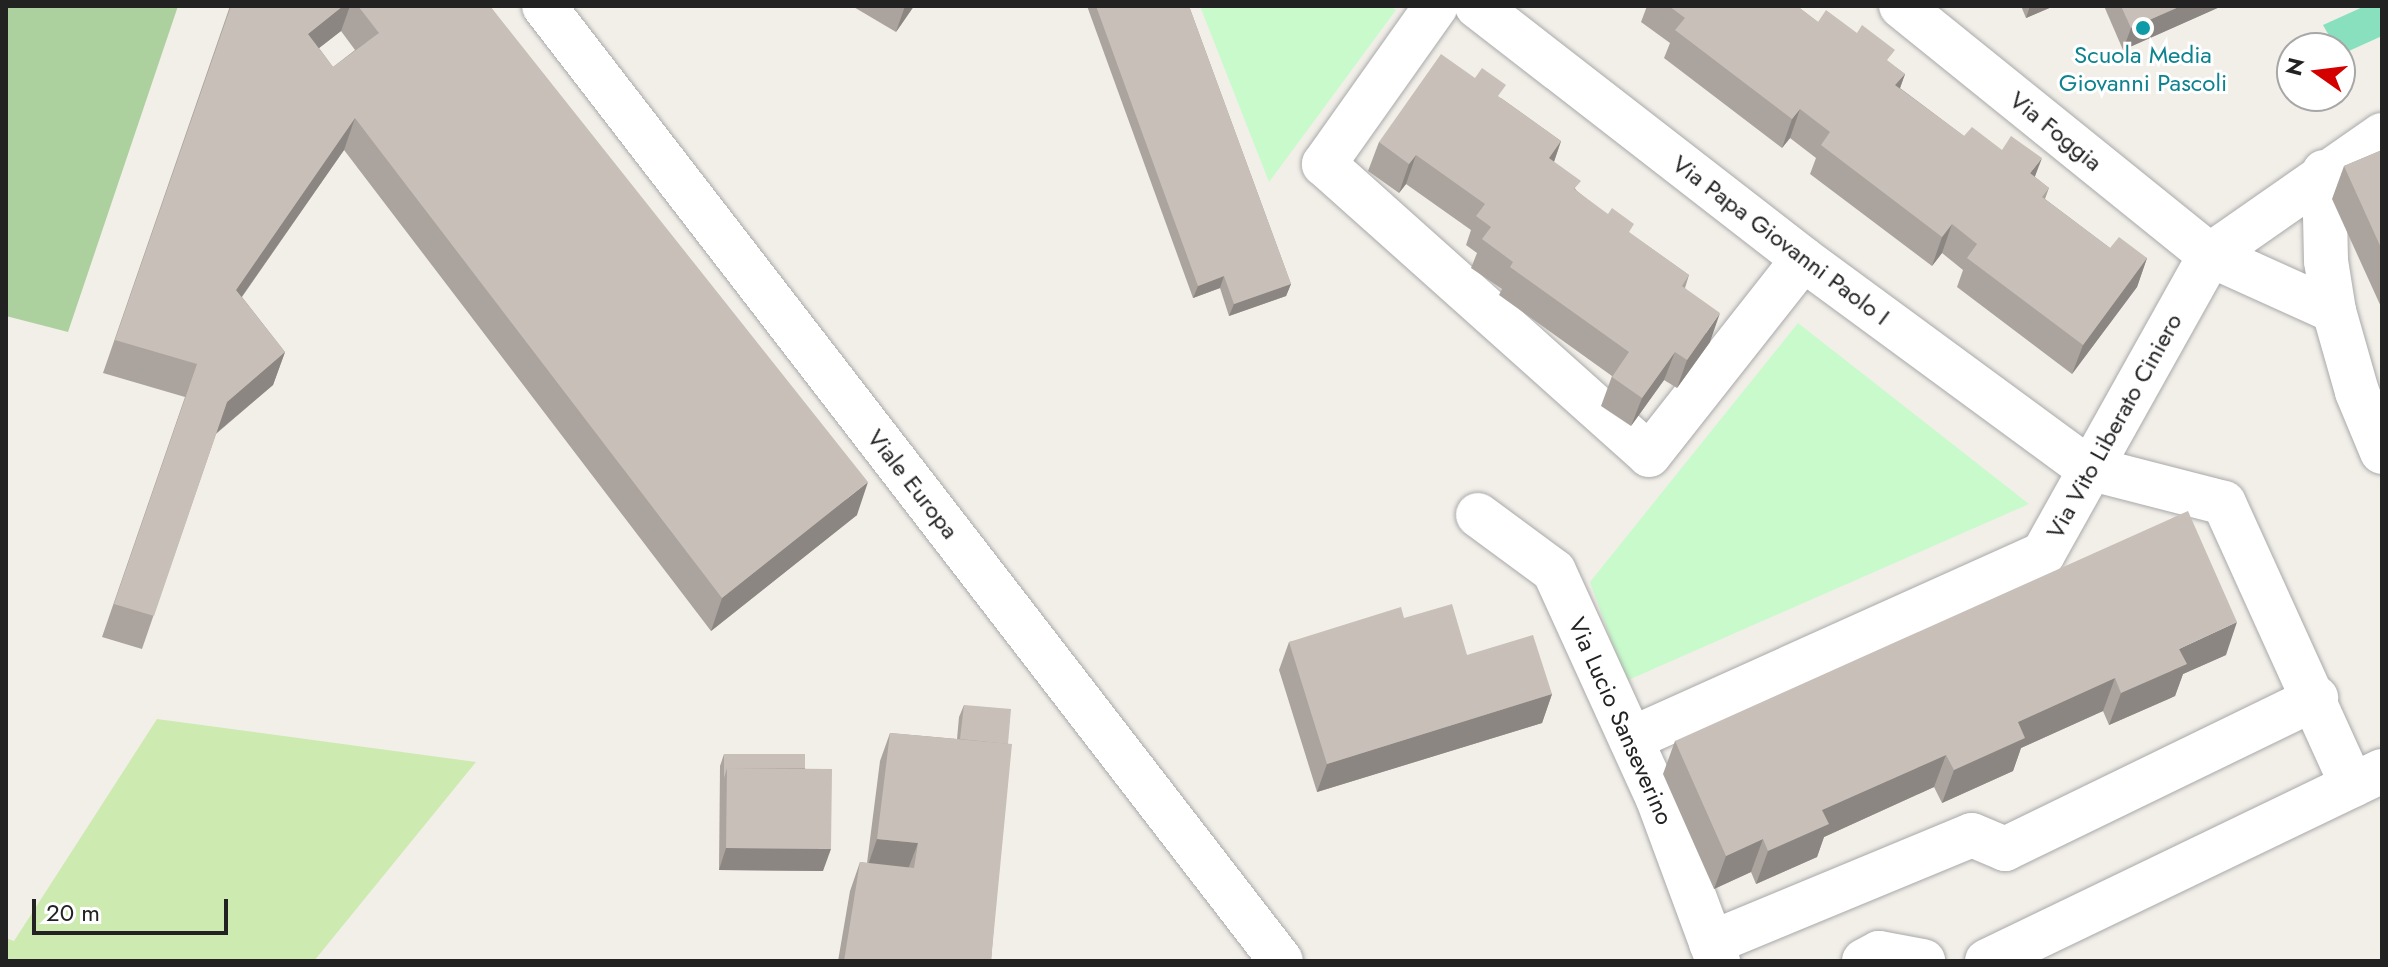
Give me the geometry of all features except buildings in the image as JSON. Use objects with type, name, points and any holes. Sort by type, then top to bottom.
[{"type":"street","name":"Viale Europa","points":[[544,6],[1281,961]]},
{"type":"street","points":[[1436,6],[1324,164],[1649,455],[1803,259]]},
{"type":"street","name":"Via Papa Giovanni Paolo I","points":[[1477,6],[1803,259],[2088,468]]},
{"type":"street","name":"Via Foggia","points":[[1901,6],[2210,255],[2334,311]]},
{"type":"street","name":"Via Vito Liberato Ciniero","points":[[1631,739],[2043,554],[2088,468],[2210,255],[2324,172],[2382,135]]},
{"type":"street","points":[[2324,172],[2326,261],[2334,311],[2357,392],[2382,452]]},
{"type":"street","points":[[1987,961],[2367,778],[2316,698],[2224,503],[2088,468]]},
{"type":"street","name":"Via Lucio Sanseverino","points":[[1478,515],[1554,571],[1631,739],[1714,952]]},
{"type":"street","points":[[1714,952],[1972,835],[2005,849],[2316,698]]},
{"type":"street","points":[[1864,961],[1879,953],[1923,961]]},
{"type":"green space","points":[[6,6],[178,6],[68,332],[6,316]]},
{"type":"green space","points":[[1200,6],[1390,6],[1396,10],[1269,182]]},
{"type":"green space","points":[[2365,6],[2382,6],[2382,36],[2356,48],[2356,32],[2327,32],[2323,25]]},
{"type":"green space","points":[[1798,323],[2029,504],[1626,681],[1590,582]]},
{"type":"green space","points":[[157,719],[476,762],[314,961],[6,961],[6,938],[14,941]]},
{"type":"place","name":"Scuola Media Giovanni Pascoli","points":[[2143,28]]}]
